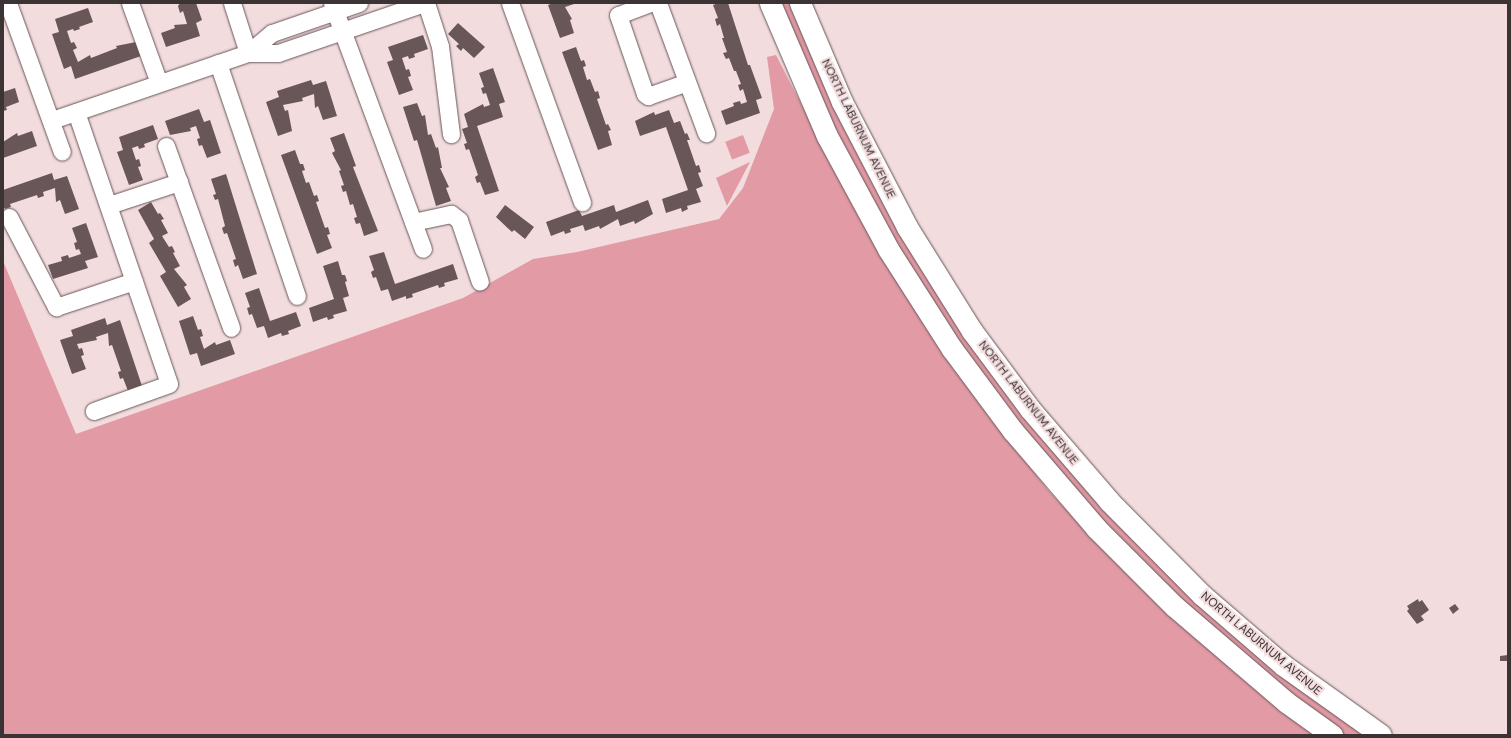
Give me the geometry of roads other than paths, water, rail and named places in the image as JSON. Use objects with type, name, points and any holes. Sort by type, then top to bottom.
[{"type":"main road","points":[[770,3],[785,44],[827,136],[888,249],[952,349],[1013,431],[1096,528],[1174,606],[1286,702],[1332,735]]},
{"type":"main road","name":"NORTH LABURNUM AVENUE","points":[[800,3],[842,102],[907,227],[972,331],[1030,409],[1108,501],[1202,595],[1283,665],[1380,735]]},
{"type":"street","points":[[8,3],[11,31],[52,120],[62,152]]},
{"type":"street","points":[[130,3],[159,83]]},
{"type":"street","points":[[232,3],[248,53]]},
{"type":"street","points":[[248,53],[272,33],[334,7],[359,3]]},
{"type":"street","points":[[52,120],[248,53],[278,53],[425,3],[440,46],[451,134]]},
{"type":"street","points":[[510,3],[582,202]]},
{"type":"street","points":[[650,3],[618,15],[645,94],[648,96],[687,82]]},
{"type":"street","points":[[658,3],[706,133]]},
{"type":"street","points":[[334,7],[423,249]]},
{"type":"street","points":[[218,63],[297,296]]},
{"type":"street","points":[[76,112],[169,384],[94,411]]},
{"type":"street","points":[[166,146],[231,328]]},
{"type":"street","points":[[109,205],[179,182]]},
{"type":"street","points":[[413,222],[451,214],[459,220],[480,282]]},
{"type":"street","points":[[9,217],[56,307],[134,281]]}]
